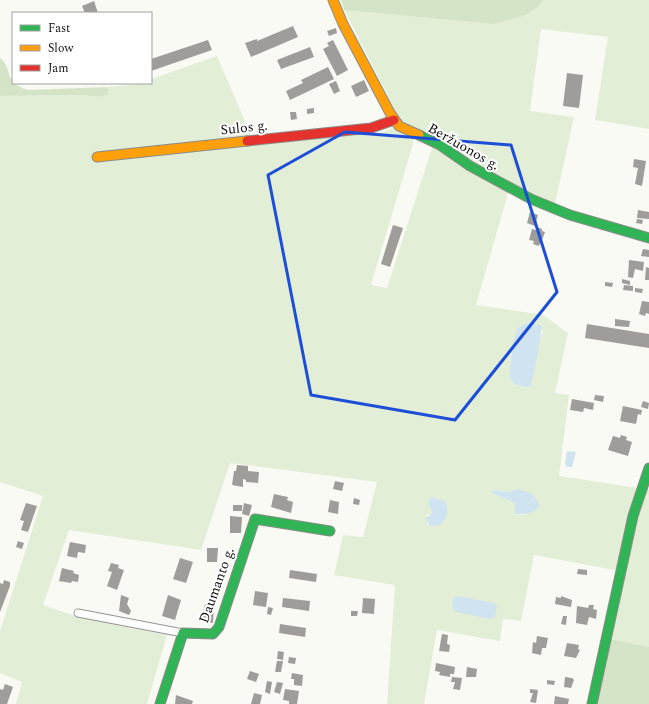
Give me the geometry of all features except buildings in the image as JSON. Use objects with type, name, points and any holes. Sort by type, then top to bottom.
[{"type":"street","name":"Beržuonos g.","points":[[333,0],[343,24],[394,120],[399,126],[440,145],[470,166],[531,199],[570,215],[649,238]]},
{"type":"street","name":"Sulos g.","points":[[97,157],[371,128],[381,126],[394,120]]},
{"type":"street","points":[[592,704],[634,516],[649,468]]},
{"type":"street","name":"Daumanto g.","points":[[160,704],[183,633],[213,634],[219,627],[255,519],[330,531]]},
{"type":"street","points":[[78,613],[183,633]]},
{"type":"highlighted area","points":[[345,132],[511,145],[557,292],[455,420],[311,395],[268,175]]},
{"type":"green space","points":[[341,0],[543,0],[540,5],[526,15],[493,24],[344,10]]},
{"type":"green space","points":[[543,0],[649,0],[649,129],[595,120],[608,37],[541,29],[530,111],[574,117],[555,204],[510,184],[401,122],[344,10],[493,24],[540,5]]},
{"type":"green space","points":[[217,56],[255,145],[379,133],[396,127],[415,137],[371,285],[387,288],[433,145],[509,190],[476,305],[543,315],[568,333],[555,393],[569,395],[559,476],[638,488],[619,571],[534,555],[521,621],[503,619],[500,641],[437,630],[424,704],[387,704],[395,585],[334,575],[343,535],[363,537],[377,482],[230,463],[201,550],[69,530],[43,605],[81,618],[167,635],[147,704],[16,704],[22,682],[0,673],[0,631],[43,496],[0,482],[0,96],[82,95],[99,97],[109,90],[106,87],[152,84],[152,79]],"holes":[[[531,322],[543,331],[538,343],[531,386],[514,384],[509,376],[513,343]],[[517,489],[525,515],[515,514],[515,503],[494,494],[491,490],[509,492]],[[433,497],[439,498],[434,527],[427,524],[427,515],[433,513],[428,501]]]},
{"type":"green space","points":[[0,58],[7,67],[12,84],[16,84],[28,90],[106,87],[109,90],[108,94],[99,97],[82,95],[0,96]]},
{"type":"green space","points":[[645,489],[649,490],[649,647],[611,639],[624,572]]},
{"type":"green space","points":[[611,639],[649,647],[649,704],[595,704]]},
{"type":"water","points":[[531,322],[536,325],[541,325],[541,329],[531,386],[526,387],[514,384],[509,376],[513,343],[518,327]]},
{"type":"water","points":[[567,451],[576,452],[572,467],[567,467],[565,464]]},
{"type":"water","points":[[517,489],[531,494],[540,506],[529,513],[515,514],[515,503],[494,494],[491,490],[509,492]]},
{"type":"water","points":[[433,497],[444,501],[447,508],[447,515],[443,522],[437,526],[430,526],[425,519],[433,512],[428,503],[430,498]]},
{"type":"water","points":[[457,596],[494,603],[497,606],[495,617],[490,619],[457,612],[452,605],[453,599]]},
{"type":"traffic: fast","points":[[419,135],[440,145],[470,166],[531,199],[570,215],[649,238]]},
{"type":"traffic: fast","points":[[592,704],[633,516],[649,468]]},
{"type":"traffic: fast","points":[[160,704],[183,633],[213,634],[219,627],[255,519],[330,531]]},
{"type":"traffic: slow","points":[[333,0],[343,24],[390,113],[399,126],[419,135]]},
{"type":"traffic: slow","points":[[97,157],[247,141]]},
{"type":"traffic: jam","points":[[247,141],[371,128],[394,120]]}]
